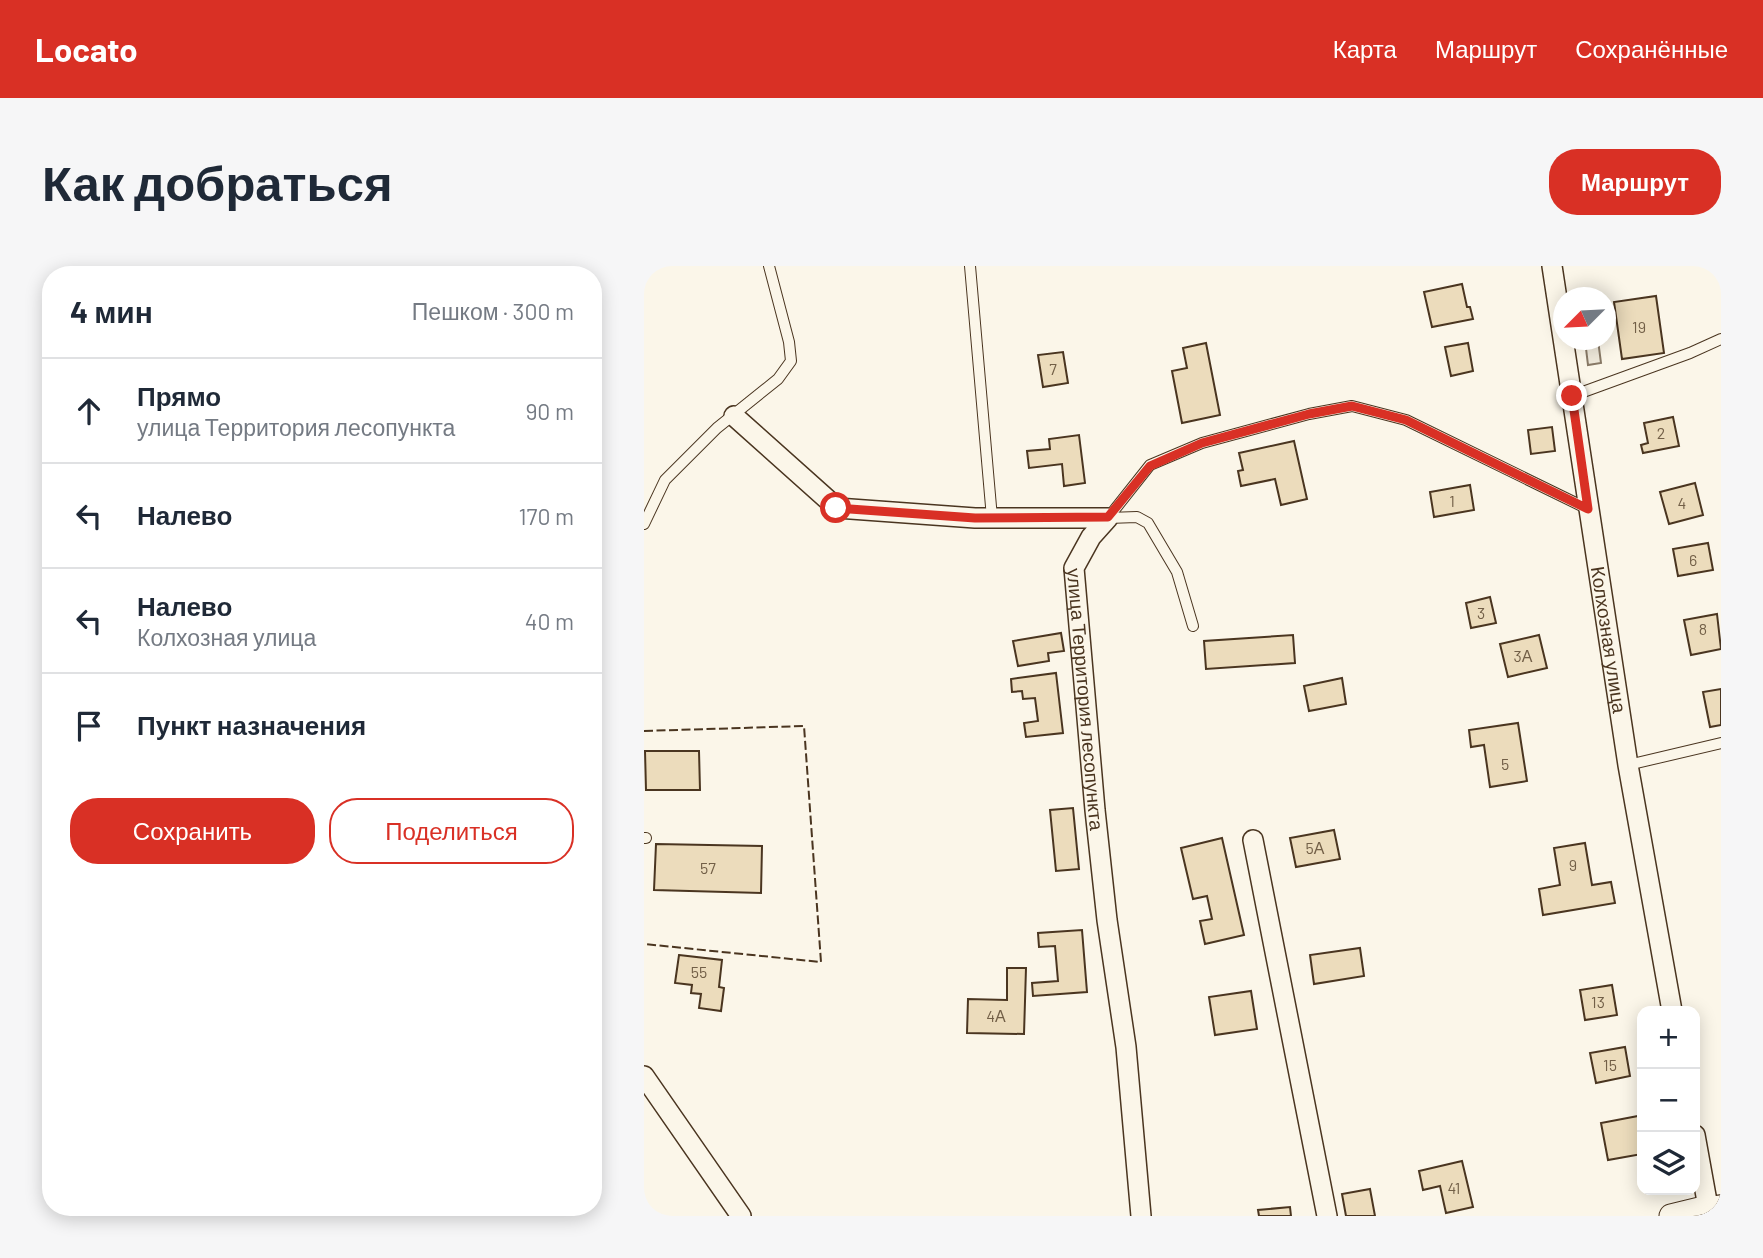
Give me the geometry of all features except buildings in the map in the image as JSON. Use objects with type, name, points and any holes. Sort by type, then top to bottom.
[{"type":"street","name":"Колхозная улица","points":[[1552,266],[1628,765],[1671,1006]]},
{"type":"street","points":[[734,416],[836,508],[992,518],[1108,517]]},
{"type":"street","name":"улица Территория лесопункта","points":[[1108,517],[1091,537],[1074,568],[1095,810],[1107,920],[1126,1047],[1141,1216]]},
{"type":"street","points":[[1253,840],[1327,1216]]},
{"type":"street","points":[[644,1076],[741,1216]]},
{"type":"street","points":[[1671,1216],[1713,1209],[1700,1156]]},
{"type":"lane","points":[[644,524],[665,480],[717,428],[778,379],[791,362],[789,342],[769,266]]},
{"type":"lane","points":[[970,266],[992,518]]},
{"type":"lane","points":[[1572,396],[1721,339]]},
{"type":"lane","points":[[1108,517],[1150,466],[1202,443],[1309,414],[1352,406],[1406,420],[1588,509]]},
{"type":"lane","points":[[1108,517],[1137,517],[1148,523],[1177,572],[1193,626]]},
{"type":"lane","points":[[1628,765],[1721,743]]},
{"type":"shaded area","points":[[1586,350],[1599,350],[1601,363],[1588,365]]},
{"type":"fence","points":[[644,731],[804,726],[821,962],[644,944]]},
{"type":"route","points":[[836,508],[975,518],[1108,517],[1150,466],[1202,443],[1309,414],[1352,406],[1406,420],[1588,509],[1572,396]]}]
